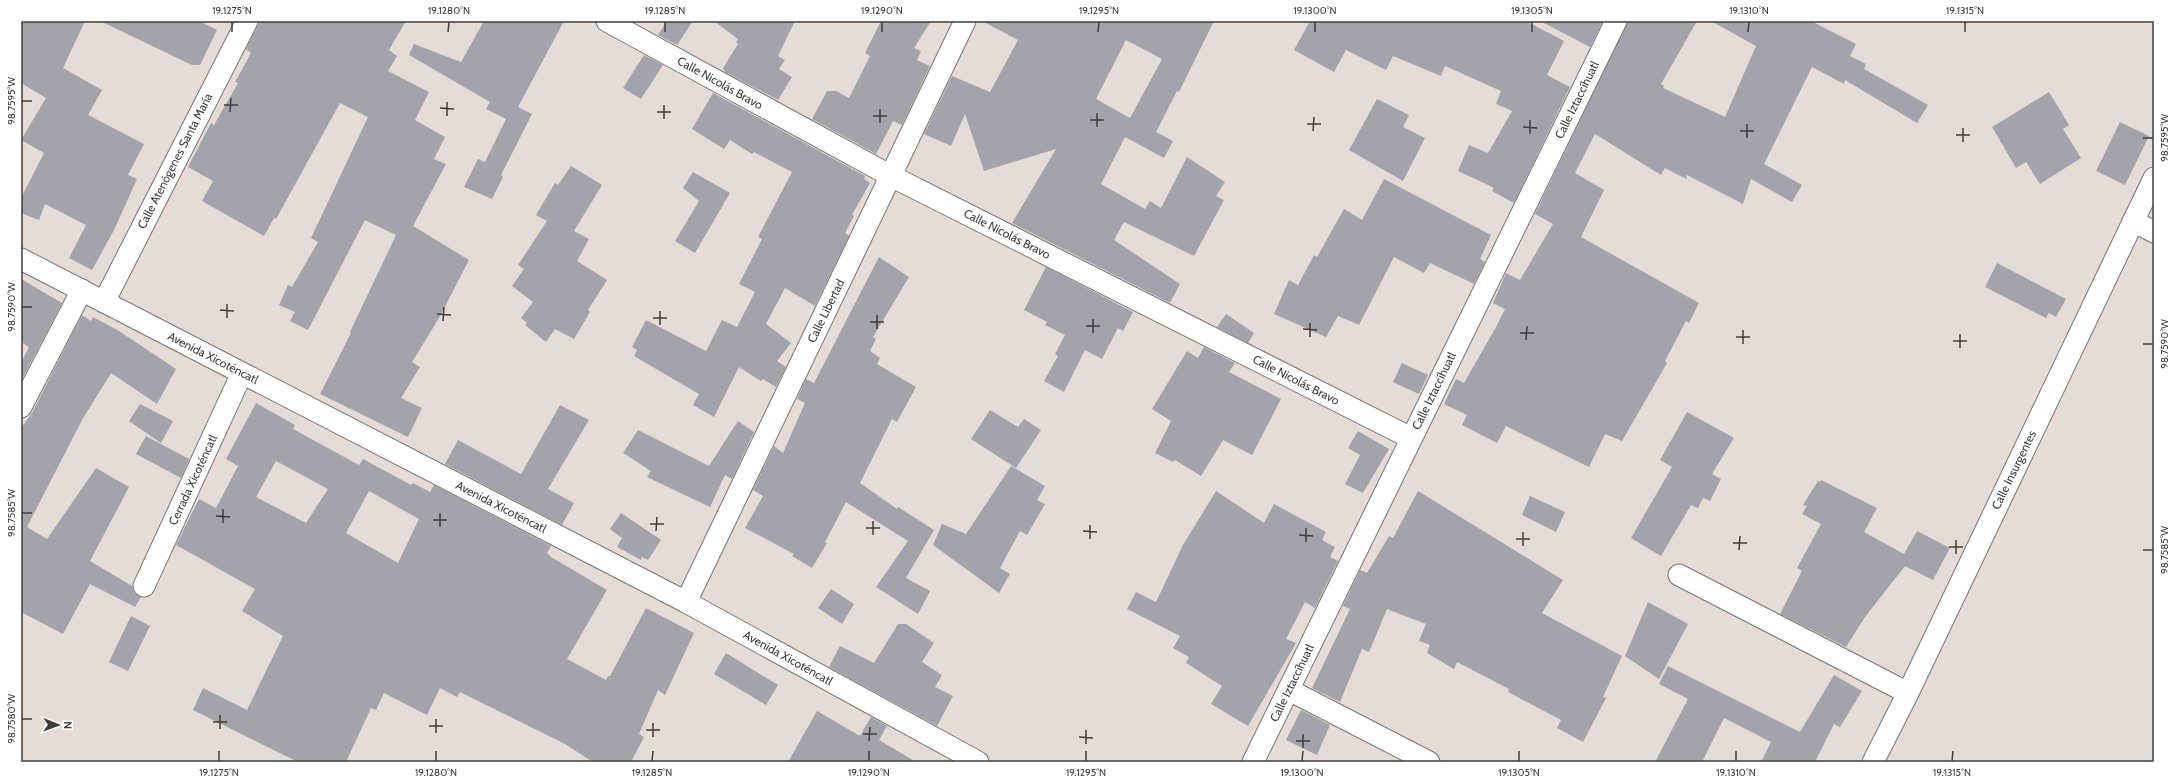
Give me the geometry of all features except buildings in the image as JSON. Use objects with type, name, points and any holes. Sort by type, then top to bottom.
[{"type":"street","name":"Calle Atenógenes Santa María","points":[[104,302],[247,21]]},
{"type":"street","name":"Calle Nicolás Bravo","points":[[607,21],[891,176],[1411,438]]},
{"type":"street","name":"Calle Libertad","points":[[686,602],[965,21]]},
{"type":"street","name":"Calle Iztaccíhuatl","points":[[1253,762],[1616,21]]},
{"type":"street","name":"Calle Insurgentes","points":[[1873,762],[1908,693],[2154,178]]},
{"type":"street","points":[[2133,221],[2154,232]]},
{"type":"street","name":"Avenida Xicoténcatl","points":[[21,259],[686,602],[978,762]]},
{"type":"street","points":[[21,407],[82,290]]},
{"type":"street","name":"Cerrada Xicoténcatl","points":[[144,586],[242,374]]},
{"type":"street","points":[[1679,575],[1908,693]]},
{"type":"street","points":[[1289,690],[1430,762]]}]
